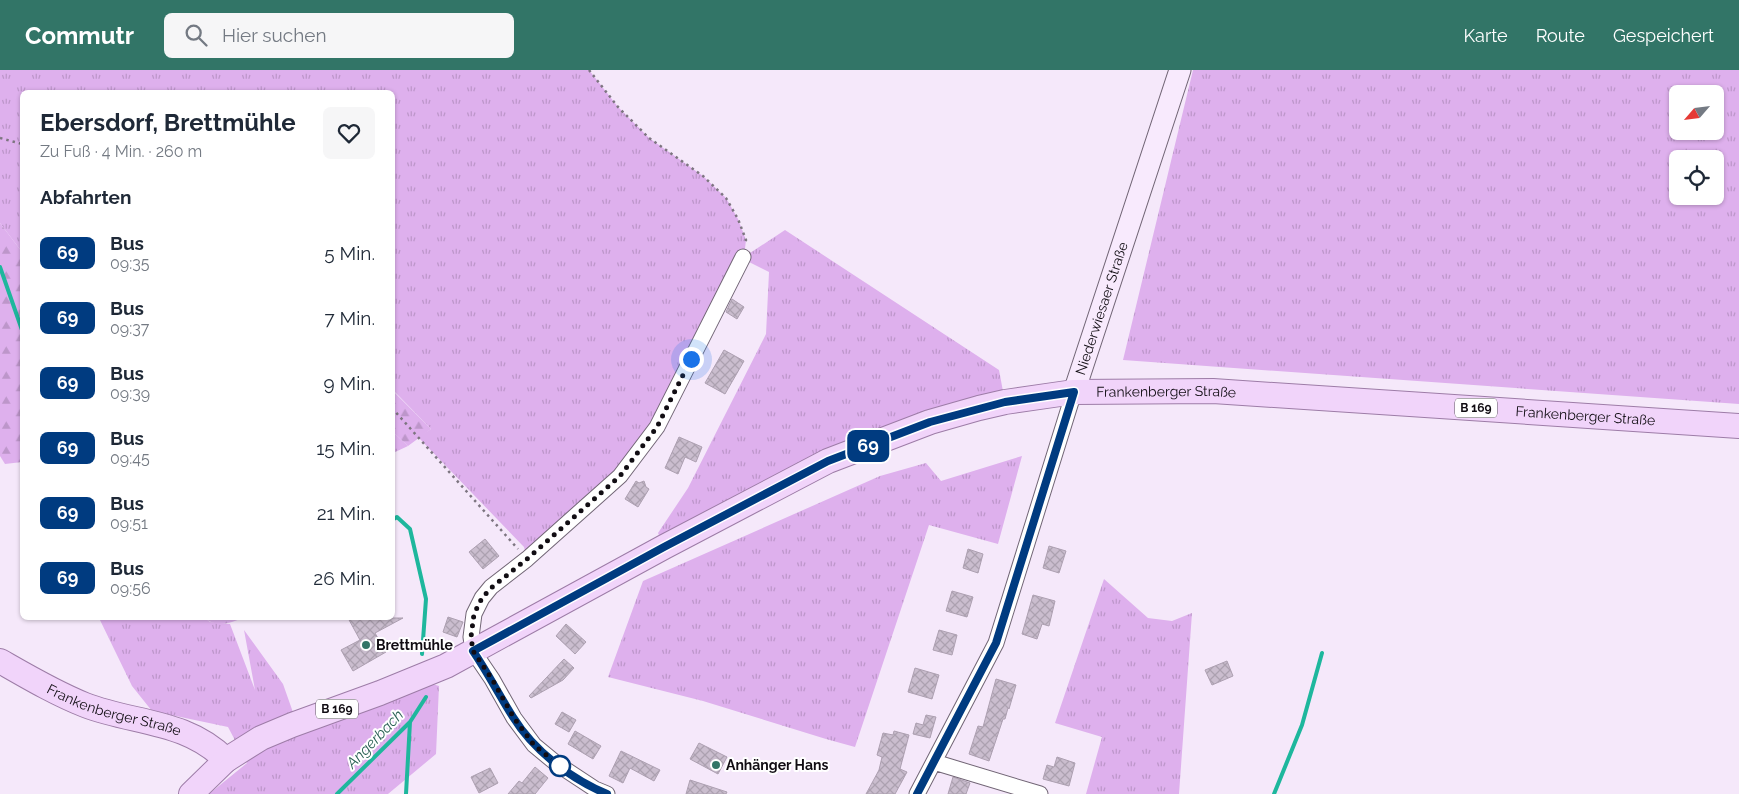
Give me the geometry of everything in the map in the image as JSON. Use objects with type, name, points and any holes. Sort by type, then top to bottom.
[{"type":"main road","name":"Niederwiesaer Straße","points":[[1074,392],[1180,70]]},
{"type":"main road","name":"Frankenberger Straße","points":[[198,788],[226,760],[271,733],[446,666],[664,547],[828,461],[930,422],[1005,402],[1074,392],[1213,391],[1739,426]]},
{"type":"main road","name":"Frankenberger Straße","points":[[0,660],[42,685],[85,705],[118,716],[164,725],[199,739],[208,744],[226,760]]},
{"type":"street","points":[[607,794],[595,789],[557,764],[534,745],[514,718],[492,679],[473,651],[471,637],[474,614],[482,598],[491,588],[527,559],[620,476],[657,427],[744,257]]},
{"type":"street","name":"Niederwiesaer Straße","points":[[917,794],[996,643],[1074,392]]},
{"type":"street","points":[[934,762],[1040,794]]},
{"type":"path","points":[[589,70],[618,107],[649,138],[703,176],[726,198],[738,219],[746,240],[744,257]]},
{"type":"path","points":[[0,138],[20,143]]},
{"type":"path","points":[[395,411],[527,559]]},
{"type":"green space","points":[[0,70],[589,70],[618,107],[649,138],[703,176],[726,198],[738,219],[746,240],[744,257],[785,230],[999,370],[1005,402],[930,422],[664,547],[658,533],[688,488],[766,334],[769,272],[747,261],[657,427],[620,476],[527,559],[524,547],[418,437],[431,429],[395,392],[395,90],[20,90],[20,249],[0,223]]},
{"type":"green space","points":[[1193,70],[1739,70],[1739,404],[1123,360]]},
{"type":"green space","points":[[0,223],[20,249],[20,462],[5,464],[0,456]]},
{"type":"green space","points":[[395,393],[431,429],[408,446],[395,434]]},
{"type":"green space","points":[[395,434],[408,446],[395,452]]},
{"type":"green space","points":[[1022,456],[998,544],[929,525],[855,747],[703,701],[608,677],[643,581],[880,476],[926,463],[941,481]]},
{"type":"green space","points":[[1104,579],[1148,618],[1172,621],[1192,613],[1179,794],[1086,794],[1102,737],[1055,723]]},
{"type":"green space","points":[[100,620],[208,620],[210,622],[230,624],[255,690],[244,630],[283,684],[301,735],[423,681],[439,686],[436,754],[388,794],[209,794],[247,763],[228,727],[152,711],[132,686]]},
{"type":"green space","points":[[208,620],[237,620],[219,624]]},
{"type":"building","points":[[732,299],[744,307],[737,319],[726,312]]},
{"type":"building","points":[[724,350],[744,361],[725,394],[705,383]]},
{"type":"building","points":[[679,437],[702,447],[696,462],[685,457],[678,474],[665,468]]},
{"type":"building","points":[[636,481],[639,483],[644,481],[649,489],[638,507],[625,499]]},
{"type":"building","points":[[485,539],[499,556],[483,569],[469,552]]},
{"type":"building","points":[[1049,546],[1066,551],[1059,573],[1043,568]]},
{"type":"building","points":[[968,549],[983,554],[978,573],[963,568]]},
{"type":"building","points":[[952,591],[973,597],[967,617],[946,611]]},
{"type":"building","points":[[1033,595],[1055,601],[1049,626],[1042,624],[1037,639],[1022,634]]},
{"type":"building","points":[[448,617],[463,622],[457,637],[443,632]]},
{"type":"building","name":"Brettmühle","points":[[395,618],[403,618],[375,633],[386,652],[353,671],[341,650],[360,640],[349,620],[395,620]]},
{"type":"building","points":[[566,624],[586,642],[575,654],[556,636]]},
{"type":"building","points":[[939,630],[957,635],[952,655],[933,650]]},
{"type":"building","points":[[564,659],[574,668],[563,680],[531,698],[529,696]]},
{"type":"building","points":[[1227,661],[1233,676],[1212,685],[1205,670]]},
{"type":"building","points":[[915,668],[939,675],[932,699],[908,692]]},
{"type":"building","points":[[996,679],[1016,685],[989,761],[969,754],[978,726],[983,727]]},
{"type":"building","points":[[562,712],[576,720],[569,732],[555,724]]},
{"type":"building","points":[[926,715],[936,717],[930,738],[913,734],[916,723],[923,725]]},
{"type":"building","points":[[575,731],[601,746],[593,759],[568,744]]},
{"type":"building","points":[[894,731],[909,735],[900,769],[907,772],[895,794],[866,794],[879,770],[882,757],[877,755],[883,733],[893,735]]},
{"type":"building","points":[[699,743],[727,757],[718,774],[690,759]]},
{"type":"building","points":[[621,751],[660,770],[654,781],[630,768],[623,783],[609,776]]},
{"type":"building","points":[[1057,757],[1075,763],[1069,786],[1043,779],[1047,765],[1054,767]]},
{"type":"building","points":[[535,767],[548,778],[535,794],[508,794],[519,781],[522,783]]},
{"type":"building","points":[[490,768],[498,783],[479,793],[471,777]]},
{"type":"building","points":[[953,777],[970,783],[966,794],[948,794]]},
{"type":"building","points":[[690,780],[727,792],[726,794],[686,794]]},
{"type":"waterway","name":"Angerbach","points":[[0,267],[20,324]]},
{"type":"waterway","name":"Angerbach","points":[[395,518],[397,517],[410,529],[426,599],[422,654]]},
{"type":"waterway","points":[[1274,794],[1302,725],[1322,653]]},
{"type":"waterway","name":"Angerbach","points":[[337,794],[410,722],[426,697]]},
{"type":"waterway","points":[[406,794],[410,722]]},
{"type":"bus line","name":"69","points":[[607,794],[595,789],[557,764],[534,745],[514,718],[492,679],[473,651],[664,547],[828,461],[930,422],[979,408],[1005,402],[1074,392],[996,643],[917,794]]},
{"type":"place","name":"Brettmühle","points":[[366,645]]},
{"type":"place","name":"Anhänger Hans","points":[[716,765]]},
{"type":"route","points":[[560,766],[534,745],[514,718],[492,679],[473,651],[471,637],[474,614],[482,598],[491,588],[527,559],[620,476],[657,427],[691,359]]}]
